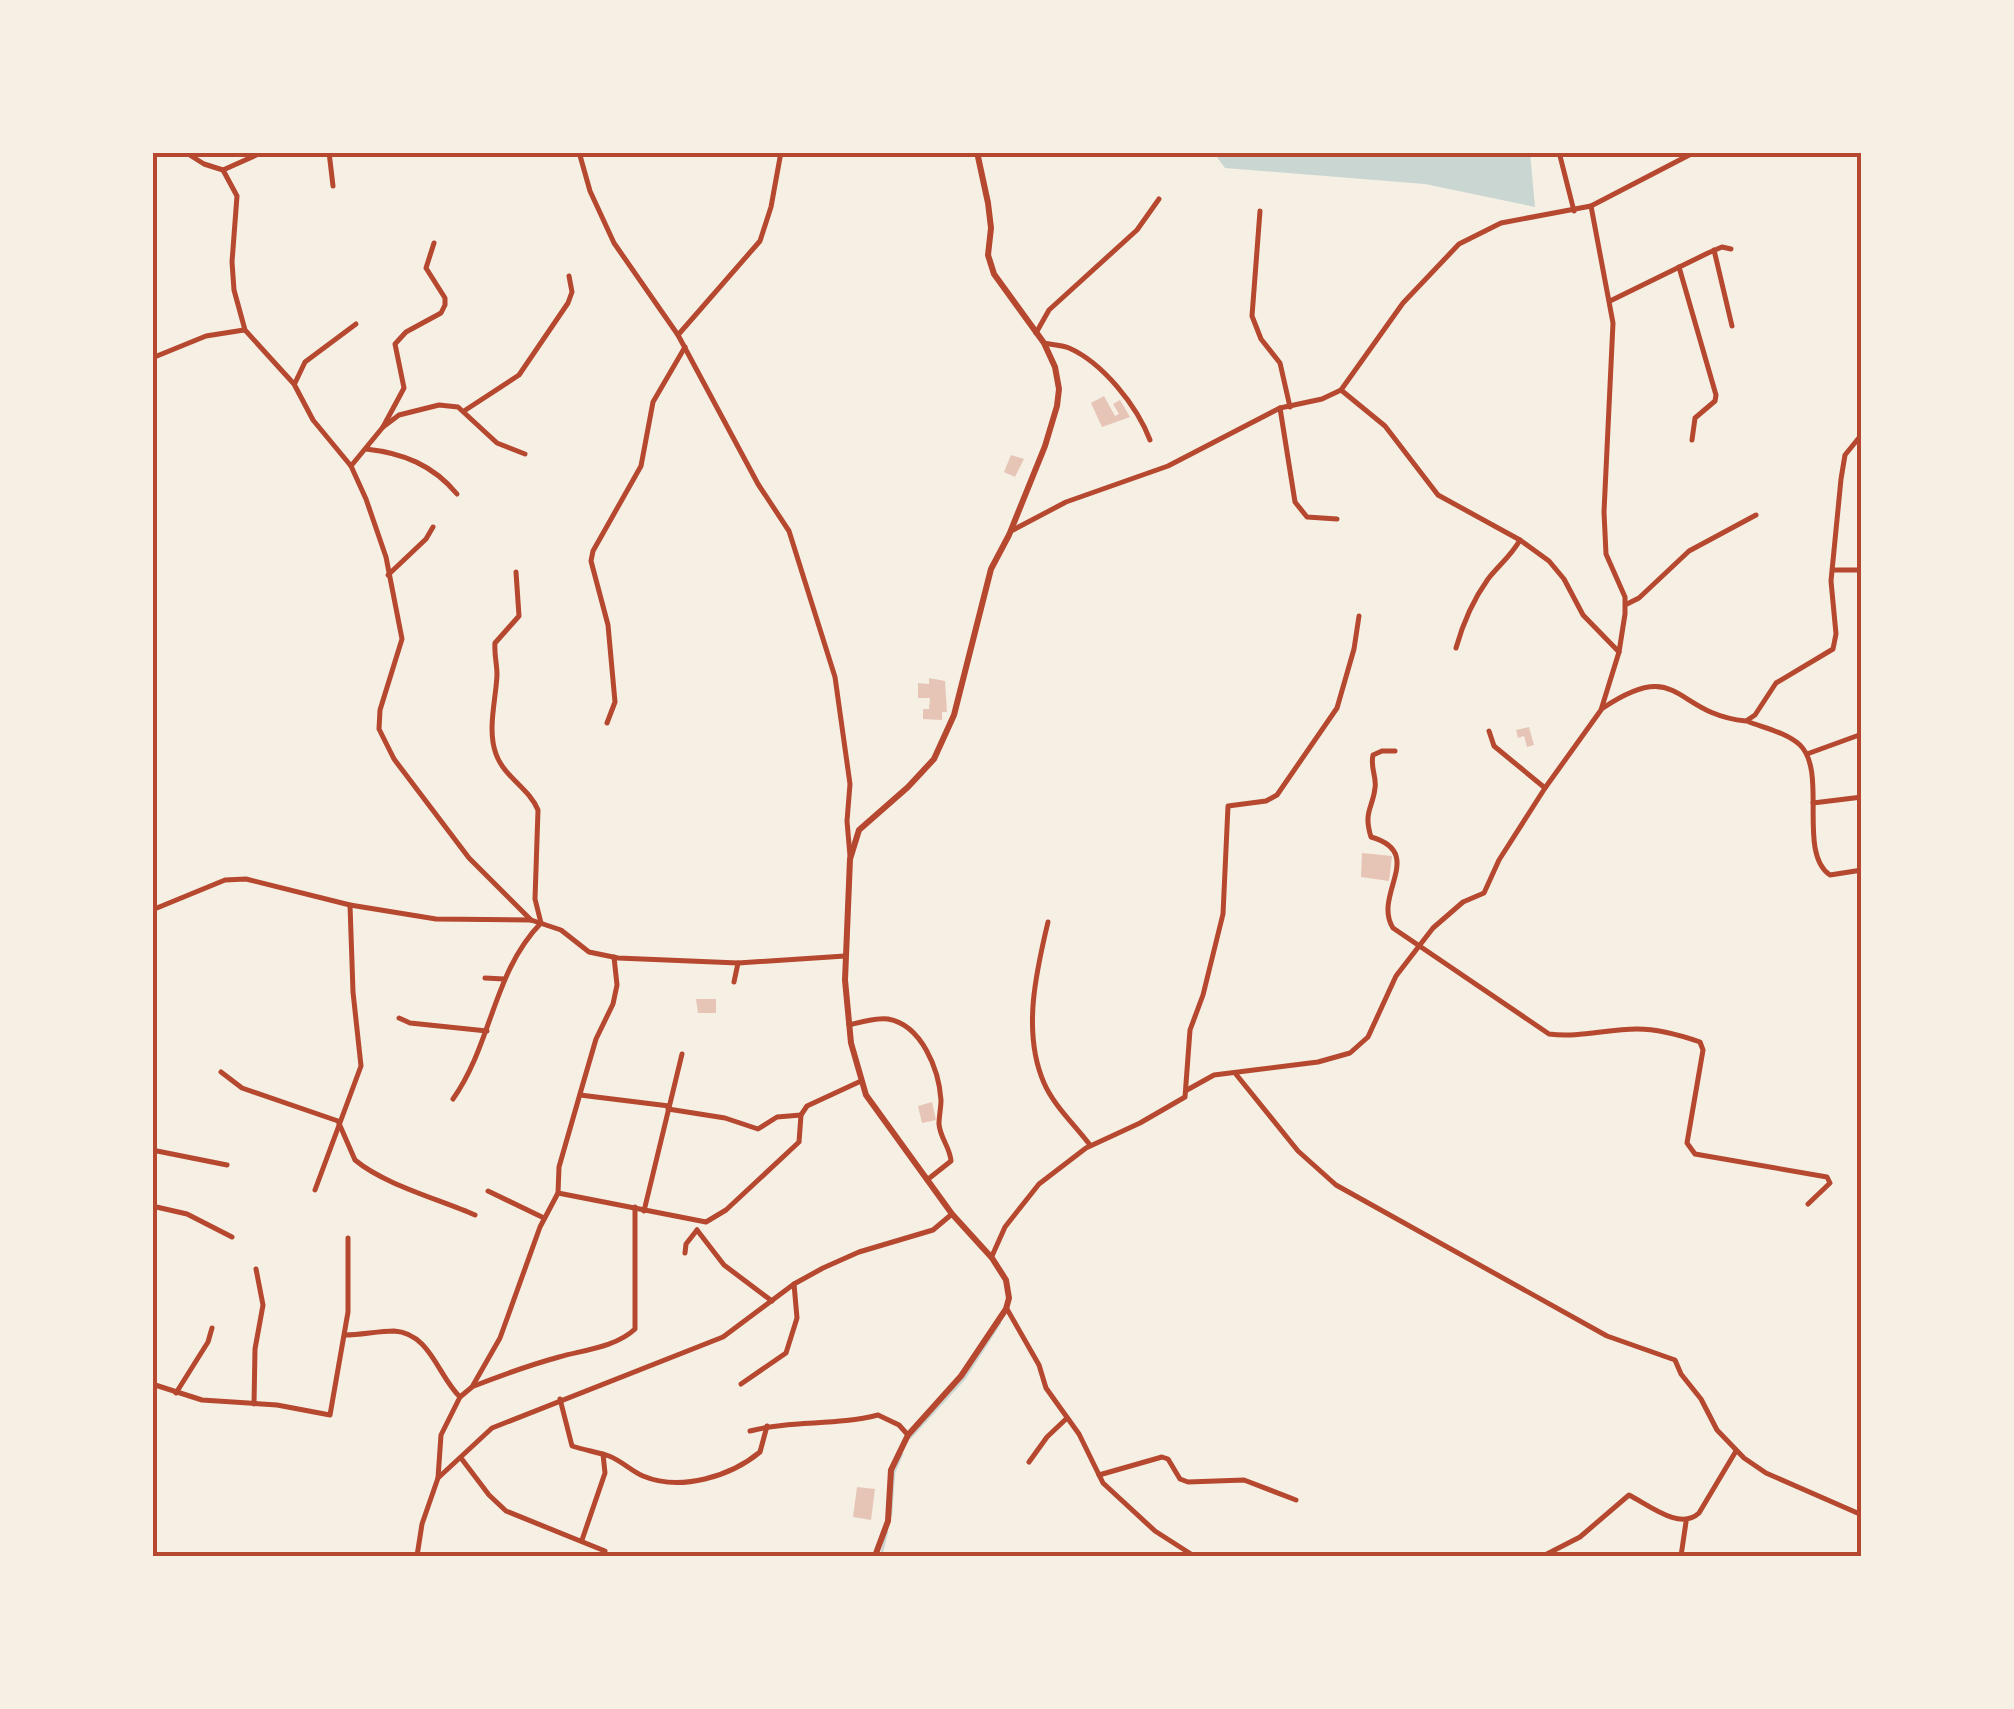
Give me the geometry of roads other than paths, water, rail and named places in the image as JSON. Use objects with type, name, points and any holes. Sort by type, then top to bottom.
[{"type":"street","points":[[152,156],[160,152]]},
{"type":"street","points":[[185,152],[223,170],[264,152]]},
{"type":"street","points":[[329,152],[333,186]]},
{"type":"street","points":[[579,152],[590,191],[614,243],[678,334],[758,484],[789,531],[835,677],[850,784],[845,956],[849,1025],[866,1096],[952,1214],[992,1258],[1006,1280],[1006,1309],[961,1376],[908,1435],[891,1470],[888,1521],[874,1556]]},
{"type":"street","points":[[678,334],[760,241],[781,152]]},
{"type":"street","points":[[850,860],[859,830],[922,774],[954,715],[991,569],[1011,531],[1045,446],[1056,406],[1059,388],[1055,367],[1044,344],[994,274],[988,255],[991,228],[978,152]]},
{"type":"street","points":[[1560,152],[1574,211]]},
{"type":"street","points":[[1011,531],[1066,502],[1168,466],[1280,408],[1322,399],[1341,390],[1403,302],[1459,244],[1501,223],[1591,206],[1695,152]]},
{"type":"street","points":[[223,170],[238,196],[232,262],[244,330],[294,384],[314,420],[351,466],[386,558],[402,639],[380,710],[379,730],[394,759],[469,858],[531,920]]},
{"type":"street","points":[[1036,333],[1048,310],[1137,230],[1159,198]]},
{"type":"street","points":[[1187,1090],[1214,1075],[1318,1062],[1350,1053],[1368,1037],[1396,976],[1448,914],[1484,893],[1499,860],[1545,788],[1601,710],[1619,652],[1627,604],[1606,554],[1604,532],[1614,347],[1610,301],[1591,206]]},
{"type":"street","points":[[1260,211],[1252,316],[1261,339],[1280,363],[1290,407]]},
{"type":"street","points":[[351,466],[384,427],[404,388],[395,344],[406,332],[440,313],[444,305],[445,298],[426,268],[434,243]]},
{"type":"street","points":[[1610,301],[1714,250],[1731,249]]},
{"type":"street","points":[[1714,250],[1732,326]]},
{"type":"street","points":[[1679,268],[1716,395],[1716,400],[1694,418],[1692,440]]},
{"type":"street","points":[[464,411],[527,366],[570,299],[568,276]]},
{"type":"street","points":[[294,384],[306,362],[356,324]]},
{"type":"street","points":[[152,358],[206,336],[244,330]]},
{"type":"street","points":[[1044,344],[1068,348],[1108,378],[1139,415],[1150,440]]},
{"type":"street","points":[[607,723],[615,702],[608,625],[590,561],[642,466],[653,402],[685,347]]},
{"type":"street","points":[[1341,390],[1399,442],[1438,496],[1520,540],[1549,561],[1564,579],[1583,615],[1619,652]]},
{"type":"street","points":[[384,427],[409,410],[452,405],[464,411],[497,443],[525,454]]},
{"type":"street","points":[[1280,408],[1295,502],[1307,517],[1337,520]]},
{"type":"street","points":[[1746,721],[1756,715],[1776,683],[1833,649],[1833,570],[1845,455],[1862,434]]},
{"type":"street","points":[[366,449],[396,452],[413,460],[439,475],[456,494]]},
{"type":"street","points":[[1627,604],[1689,552],[1756,515]]},
{"type":"street","points":[[388,576],[432,527]]},
{"type":"street","points":[[1456,648],[1470,608],[1520,540]]},
{"type":"street","points":[[1833,570],[1862,570]]},
{"type":"street","points":[[516,572],[518,616],[495,644],[494,740],[496,754],[506,770],[533,797],[538,810],[535,899],[541,923]]},
{"type":"street","points":[[992,1258],[1005,1227],[1039,1184],[1091,1146],[1185,1097],[1190,1030],[1223,914],[1228,806],[1266,801],[1278,795],[1337,708],[1351,663],[1359,616]]},
{"type":"street","points":[[1601,710],[1641,686],[1659,684],[1720,717],[1746,721],[1794,740],[1807,754],[1822,868],[1830,874],[1862,870]]},
{"type":"street","points":[[1489,731],[1494,746],[1545,788]]},
{"type":"street","points":[[1807,754],[1862,734]]},
{"type":"street","points":[[1396,750],[1382,750],[1372,759],[1376,790],[1370,799],[1368,826],[1372,837],[1388,842],[1396,852],[1398,862],[1388,920],[1418,948],[1483,986],[1534,1027],[1549,1034],[1568,1037],[1638,1029],[1672,1033],[1700,1042],[1703,1050],[1686,1143],[1695,1154],[1828,1176],[1830,1183],[1808,1204]]},
{"type":"street","points":[[1812,803],[1862,796]]},
{"type":"street","points":[[152,910],[226,880],[246,878],[350,905],[436,919],[531,920],[561,930],[589,952],[614,957],[738,963],[845,956]]},
{"type":"street","points":[[315,1190],[360,1066],[350,960],[350,905]]},
{"type":"street","points":[[1048,922],[1032,1018],[1036,1057],[1053,1099],[1091,1146]]},
{"type":"street","points":[[453,1099],[468,1077],[504,979],[523,941],[541,923]]},
{"type":"street","points":[[472,1388],[500,1338],[544,1218],[558,1193],[560,1167],[596,1039],[614,1004],[614,957]]},
{"type":"street","points":[[734,982],[738,963]]},
{"type":"street","points":[[485,978],[504,979]]},
{"type":"street","points":[[399,1018],[410,1023],[487,1031]]},
{"type":"street","points":[[849,1025],[893,1020],[912,1033],[930,1057],[940,1101],[940,1130],[951,1161],[927,1180]]},
{"type":"street","points":[[644,1211],[682,1054]]},
{"type":"street","points":[[220,1072],[242,1088],[338,1121],[360,1165],[378,1176],[475,1214]]},
{"type":"street","points":[[1235,1073],[1298,1151],[1336,1185],[1607,1336],[1675,1360],[1717,1430],[1736,1451],[1766,1473],[1862,1515]]},
{"type":"street","points":[[686,1252],[686,1244],[698,1226],[726,1210],[798,1142],[801,1115],[807,1106],[861,1080]]},
{"type":"street","points":[[580,1094],[669,1107],[758,1129],[777,1116],[801,1115]]},
{"type":"street","points":[[152,1150],[227,1166]]},
{"type":"street","points":[[488,1191],[544,1218]]},
{"type":"street","points":[[558,1193],[635,1208],[698,1226],[717,1259],[772,1301]]},
{"type":"street","points":[[152,1206],[187,1214],[232,1237]]},
{"type":"street","points":[[417,1556],[422,1524],[438,1478],[441,1435],[460,1397],[506,1374],[597,1348],[635,1329],[635,1208]]},
{"type":"street","points":[[438,1478],[492,1428],[723,1338],[794,1284],[859,1252],[932,1230],[952,1214]]},
{"type":"street","points":[[152,1384],[202,1400],[330,1414],[345,1335],[348,1238]]},
{"type":"street","points":[[254,1404],[254,1349],[263,1304],[256,1270]]},
{"type":"street","points":[[741,1384],[786,1353],[797,1318],[794,1284]]},
{"type":"street","points":[[1006,1309],[1039,1365],[1046,1388],[1079,1434],[1109,1491],[1194,1556]]},
{"type":"street","points":[[176,1392],[208,1342],[212,1328]]},
{"type":"street","points":[[345,1335],[395,1331],[415,1337],[460,1397]]},
{"type":"street","points":[[560,1400],[569,1442],[576,1448],[603,1454],[646,1478],[676,1481],[718,1477],[760,1452],[767,1426]]},
{"type":"street","points":[[750,1431],[878,1416],[899,1425],[908,1435]]},
{"type":"street","points":[[1029,1462],[1046,1436],[1066,1419]]},
{"type":"street","points":[[1681,1556],[1686,1522],[1700,1513],[1736,1451]]},
{"type":"street","points":[[582,1540],[603,1480],[603,1454]]},
{"type":"street","points":[[1099,1475],[1162,1457],[1168,1459],[1180,1479],[1188,1482],[1244,1480],[1296,1500]]},
{"type":"street","points":[[461,1458],[488,1495],[506,1511],[605,1551]]},
{"type":"street","points":[[1542,1556],[1580,1538],[1629,1495],[1686,1522]]},
{"type":"waterway","points":[[910,1438],[964,1379],[1000,1323]]},
{"type":"waterway","points":[[891,1515],[894,1473],[902,1454]]},
{"type":"waterway","points":[[881,1556],[887,1532]]}]
